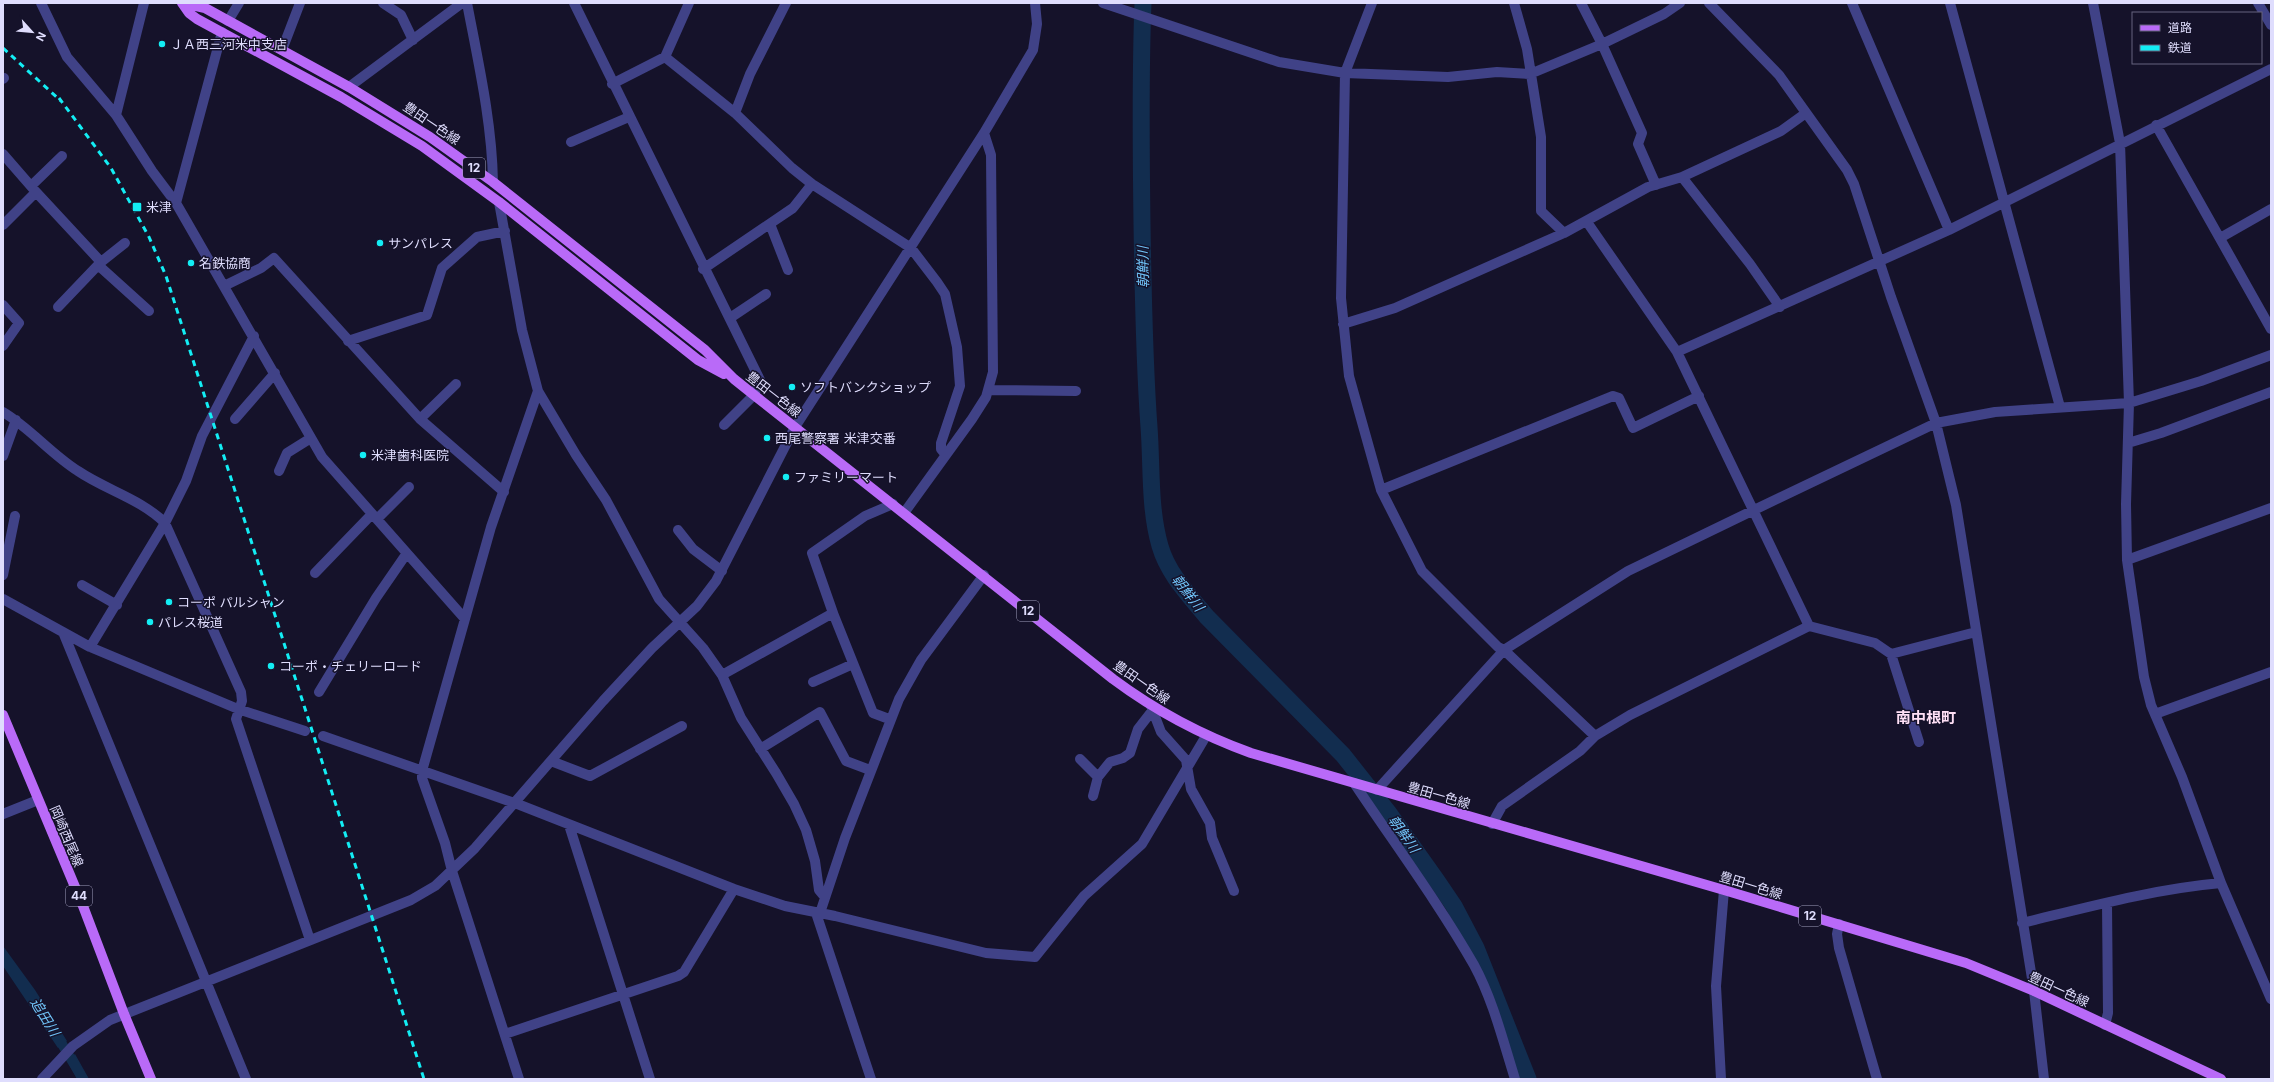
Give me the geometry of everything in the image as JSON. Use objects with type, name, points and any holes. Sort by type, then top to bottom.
[{"type":"main road","name":"豊田一色線","points":[[182,3],[205,8],[349,87],[430,137],[492,182],[705,350],[734,379],[754,395],[984,575],[1113,679],[1152,708],[1206,736],[1251,753],[1724,890],[1966,964],[2034,991],[2221,1079]]},
{"type":"main road","name":"豊田一色線","points":[[182,3],[193,16],[398,131],[429,151],[499,202],[698,360],[734,379]]},
{"type":"main road","name":"岡崎西尾線","points":[[3,715],[83,906],[124,1014],[151,1079]]},
{"type":"street","points":[[41,3],[67,57],[116,116],[152,171],[176,203],[254,336],[322,457],[465,619]]},
{"type":"street","points":[[116,116],[144,3]]},
{"type":"street","points":[[228,21],[239,3]]},
{"type":"street","points":[[282,50],[300,3]]},
{"type":"street","points":[[382,3],[401,15],[413,40]]},
{"type":"street","points":[[349,87],[462,3]]},
{"type":"street","points":[[467,3],[481,75],[492,163],[492,182]]},
{"type":"street","points":[[574,3],[703,269],[730,318],[760,380],[754,395],[724,425]]},
{"type":"street","points":[[612,84],[665,57],[689,3]]},
{"type":"street","points":[[735,113],[750,74],[786,3]]},
{"type":"street","points":[[42,1079],[59,1058],[73,1046],[104,1024],[124,1014],[411,900],[435,886],[452,871],[514,804],[637,664],[704,597],[722,571],[795,427],[984,133],[1033,50],[1037,24],[1035,3]]},
{"type":"street","points":[[1103,3],[1279,62],[1345,73],[1448,77],[1497,72],[1530,74],[1602,44],[1664,14],[1680,3]]},
{"type":"street","points":[[1372,3],[1345,73],[1340,298],[1349,376],[1381,490],[1422,571],[1498,647],[1504,650],[1595,736]]},
{"type":"street","points":[[1514,3],[1527,49],[1541,137],[1541,211],[1564,233]]},
{"type":"street","points":[[1581,3],[1602,44],[1642,133],[1638,144],[1656,185]]},
{"type":"street","points":[[1709,3],[1779,75],[1854,184],[1880,259],[1891,297],[1936,423],[1956,505],[2034,991],[2044,1079]]},
{"type":"street","points":[[1852,3],[1949,230]]},
{"type":"street","points":[[1950,3],[2060,407]]},
{"type":"street","points":[[2093,3],[2120,143],[2129,403],[2127,560],[2144,677],[2155,714],[2182,776],[2221,883],[2271,999]]},
{"type":"street","points":[[2258,3],[2271,25]]},
{"type":"street","points":[[176,203],[222,32]]},
{"type":"street","points":[[665,57],[735,113],[792,168],[812,184],[911,248],[945,294],[957,348],[960,386],[941,443],[941,449],[946,455]]},
{"type":"street","points":[[1677,352],[1780,307],[1880,259],[1949,230],[2003,201],[2271,69]]},
{"type":"street","points":[[1343,324],[1394,308],[1564,233],[1587,222],[1616,204],[1656,185],[1682,177],[1781,131],[1806,114]]},
{"type":"street","points":[[571,142],[629,117]]},
{"type":"street","points":[[2156,125],[2271,329]]},
{"type":"street","points":[[904,512],[972,420],[988,390],[993,372],[991,155],[984,133]]},
{"type":"street","points":[[3,154],[100,263],[149,311]]},
{"type":"street","points":[[3,225],[62,156]]},
{"type":"street","points":[[1682,177],[1750,264],[1780,307]]},
{"type":"street","points":[[703,269],[793,208],[812,184]]},
{"type":"street","points":[[499,202],[522,330],[538,391],[576,455],[606,500],[659,599],[703,648],[722,675],[740,718],[776,773],[806,830],[814,861],[819,890],[824,896]]},
{"type":"street","points":[[2220,238],[2271,209]]},
{"type":"street","points":[[1587,222],[1677,352],[1809,626]]},
{"type":"street","points":[[770,224],[788,270]]},
{"type":"street","points":[[348,341],[427,315],[442,268],[477,237],[505,231]]},
{"type":"street","points":[[58,307],[100,263],[126,243]]},
{"type":"street","points":[[224,286],[261,268],[274,258],[420,419],[504,492]]},
{"type":"street","points":[[730,318],[766,294]]},
{"type":"street","points":[[3,305],[19,323],[3,346]]},
{"type":"street","points":[[90,647],[117,605],[165,523],[186,481],[202,436],[254,336]]},
{"type":"street","points":[[1381,791],[1504,650],[1628,572],[1754,510],[1936,423],[1995,412],[2129,403],[2201,381],[2271,355]]},
{"type":"street","points":[[236,420],[275,373]]},
{"type":"street","points":[[420,419],[456,384]]},
{"type":"street","points":[[988,390],[1076,391]]},
{"type":"street","points":[[520,1079],[452,871],[445,843],[422,778],[422,771],[489,534],[538,391]]},
{"type":"street","points":[[2128,442],[2161,433],[2271,392]]},
{"type":"street","points":[[1381,490],[1613,396],[1619,398],[1633,428],[1699,396]]},
{"type":"street","points":[[3,412],[16,420],[57,457],[79,472],[152,511],[165,523],[241,692],[242,701],[236,716],[310,940]]},
{"type":"street","points":[[3,456],[16,420]]},
{"type":"street","points":[[279,471],[286,452],[311,438]]},
{"type":"street","points":[[315,574],[374,516],[409,487]]},
{"type":"street","points":[[889,719],[873,713],[833,613],[812,553],[865,516],[893,504]]},
{"type":"street","points":[[2127,560],[2271,508]]},
{"type":"street","points":[[3,574],[15,516]]},
{"type":"street","points":[[678,530],[694,549],[722,571]]},
{"type":"street","points":[[319,692],[376,598],[407,553]]},
{"type":"street","points":[[871,1079],[818,913],[889,719],[922,660],[984,575]]},
{"type":"street","points":[[82,585],[117,605]]},
{"type":"street","points":[[3,599],[90,647],[238,709],[305,731]]},
{"type":"street","points":[[722,675],[833,613]]},
{"type":"street","points":[[1492,824],[1502,806],[1580,751],[1595,736],[1630,715],[1809,626],[1875,643],[1890,654],[1919,742]]},
{"type":"street","points":[[63,632],[246,1079]]},
{"type":"street","points":[[1890,654],[1976,632]]},
{"type":"street","points":[[813,682],[853,664]]},
{"type":"street","points":[[2155,714],[2271,672]]},
{"type":"street","points":[[1152,708],[1161,732],[1179,750],[1188,769],[1191,789],[1210,824],[1212,838],[1234,891]]},
{"type":"street","points":[[1093,796],[1098,777],[1110,762],[1130,753],[1138,729],[1152,708]]},
{"type":"street","points":[[760,749],[820,712],[846,762],[870,770]]},
{"type":"street","points":[[551,761],[590,776],[682,726]]},
{"type":"street","points":[[323,736],[514,804],[734,889],[785,906],[986,952],[1035,957],[1084,896],[1142,844],[1188,769],[1206,736]]},
{"type":"street","points":[[1080,759],[1098,777]]},
{"type":"street","points":[[1356,784],[1427,890],[1474,966],[1494,1015],[1515,1079]]},
{"type":"street","points":[[3,814],[38,800]]},
{"type":"street","points":[[569,825],[650,1079]]},
{"type":"street","points":[[2022,923],[2107,903],[2190,886],[2221,883]]},
{"type":"street","points":[[505,1034],[678,976],[684,972],[734,889]]},
{"type":"street","points":[[1721,1079],[1716,986],[1724,890]]},
{"type":"street","points":[[2105,1025],[2108,1013],[2107,903]]},
{"type":"street","points":[[1839,924],[1837,934],[1840,948],[1877,1079]]},
{"type":"water","points":[[3,946],[35,990],[67,1041],[58,1048],[3,966]]},
{"type":"water","points":[[75,1054],[89,1079],[77,1079],[67,1061]]},
{"type":"waterway","name":"朝鮮川","points":[[1143,3],[1141,58],[1141,142],[1145,351],[1152,502],[1156,532],[1160,546],[1168,566],[1186,592],[1207,617],[1343,755],[1388,812],[1437,881],[1454,906],[1476,948],[1528,1079]]},
{"type":"waterway","name":"追田川","points":[[56,1034],[83,1079]]},
{"type":"railway","points":[[3,48],[62,102]]},
{"type":"railway","points":[[59,98],[111,168],[149,237],[166,276],[424,1079]]},
{"type":"place","name":"ＪＡ西三河米中支店","points":[[162,44]]},
{"type":"place","name":"米津","points":[[137,207]]},
{"type":"place","name":"サンパレス","points":[[380,243]]},
{"type":"place","name":"名鉄協商","points":[[191,263]]},
{"type":"place","name":"ソフトバンクショップ","points":[[792,387]]},
{"type":"place","name":"西尾警察署 米津交番","points":[[767,438]]},
{"type":"place","name":"米津歯科医院","points":[[363,455]]},
{"type":"place","name":"ファミリーマート","points":[[786,477]]},
{"type":"place","name":"コーポ パルシャン","points":[[169,602]]},
{"type":"place","name":"パレス桜道","points":[[150,622]]},
{"type":"place","name":"コーポ・チェリーロード","points":[[271,666]]},
{"type":"district","name":"南中根町","points":[[1926,718]]}]
